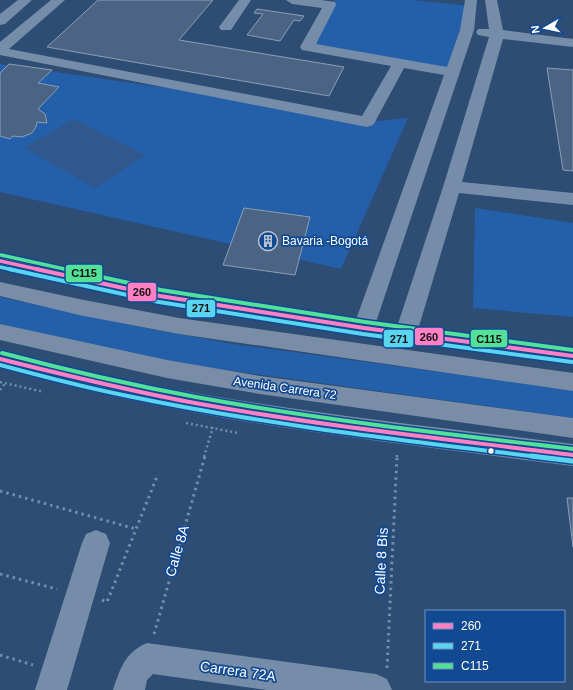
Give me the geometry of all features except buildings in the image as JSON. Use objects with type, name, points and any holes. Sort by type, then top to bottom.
[{"type":"highway","points":[[0,261],[160,296],[364,328],[573,356]]},
{"type":"highway","points":[[0,289],[79,307],[179,326],[573,382]]},
{"type":"highway","name":"Avenida Carrera 72","points":[[0,332],[167,369],[252,384],[573,428]]},
{"type":"highway","points":[[0,359],[126,390],[216,408],[573,455]]},
{"type":"street","points":[[0,21],[26,0]]},
{"type":"street","points":[[0,50],[59,0]]},
{"type":"street","points":[[226,27],[245,0]]},
{"type":"street","points":[[292,0],[330,5],[307,47],[398,64],[453,72]]},
{"type":"street","points":[[364,328],[467,30],[471,0]]},
{"type":"street","points":[[406,333],[452,187],[497,34],[491,0]]},
{"type":"street","points":[[467,30],[573,43]]},
{"type":"street","points":[[0,50],[367,122],[398,64]]},
{"type":"street","points":[[452,187],[573,199]]},
{"type":"street","points":[[54,681],[96,543]]},
{"type":"street","points":[[129,690],[134,672],[147,658]]},
{"type":"street","name":"Carrera 72A","points":[[147,658],[381,682]]},
{"type":"path","name":"Calle 8A","points":[[147,658],[212,429],[216,408]]},
{"type":"path","name":"Calle 8 Bis","points":[[381,682],[398,433]]},
{"type":"path","points":[[0,491],[136,529]]},
{"type":"path","points":[[0,655],[54,681]]},
{"type":"shaded area","points":[[335,0],[413,0],[470,6],[453,72],[307,47],[330,5]]},
{"type":"shaded area","points":[[0,64],[265,102],[367,122],[408,118],[341,269],[0,192]]},
{"type":"shaded area","points":[[74,119],[145,155],[95,188],[24,148]]},
{"type":"shaded area","points":[[475,208],[573,223],[573,317],[473,308]]},
{"type":"shaded area","points":[[0,297],[141,327],[233,344],[573,390],[573,418],[212,368],[117,352],[0,324]]},
{"type":"transit line","name":"C115","points":[[1,255],[161,290],[365,322],[573,350]]},
{"type":"transit line","name":"260","points":[[0,261],[160,296],[364,328],[573,356]]},
{"type":"transit line","name":"271","points":[[0,267],[159,302],[363,334],[572,362]]},
{"type":"transit line","name":"C115","points":[[2,353],[125,383],[196,397],[303,415],[573,449]]},
{"type":"transit line","name":"260","points":[[0,359],[141,393],[195,403],[303,421],[573,455]]},
{"type":"transit line","name":"271","points":[[0,365],[106,392],[248,418],[356,434],[572,461]]},
{"type":"place","name":"Bavaria -Bogotá","points":[[268,241]]}]
